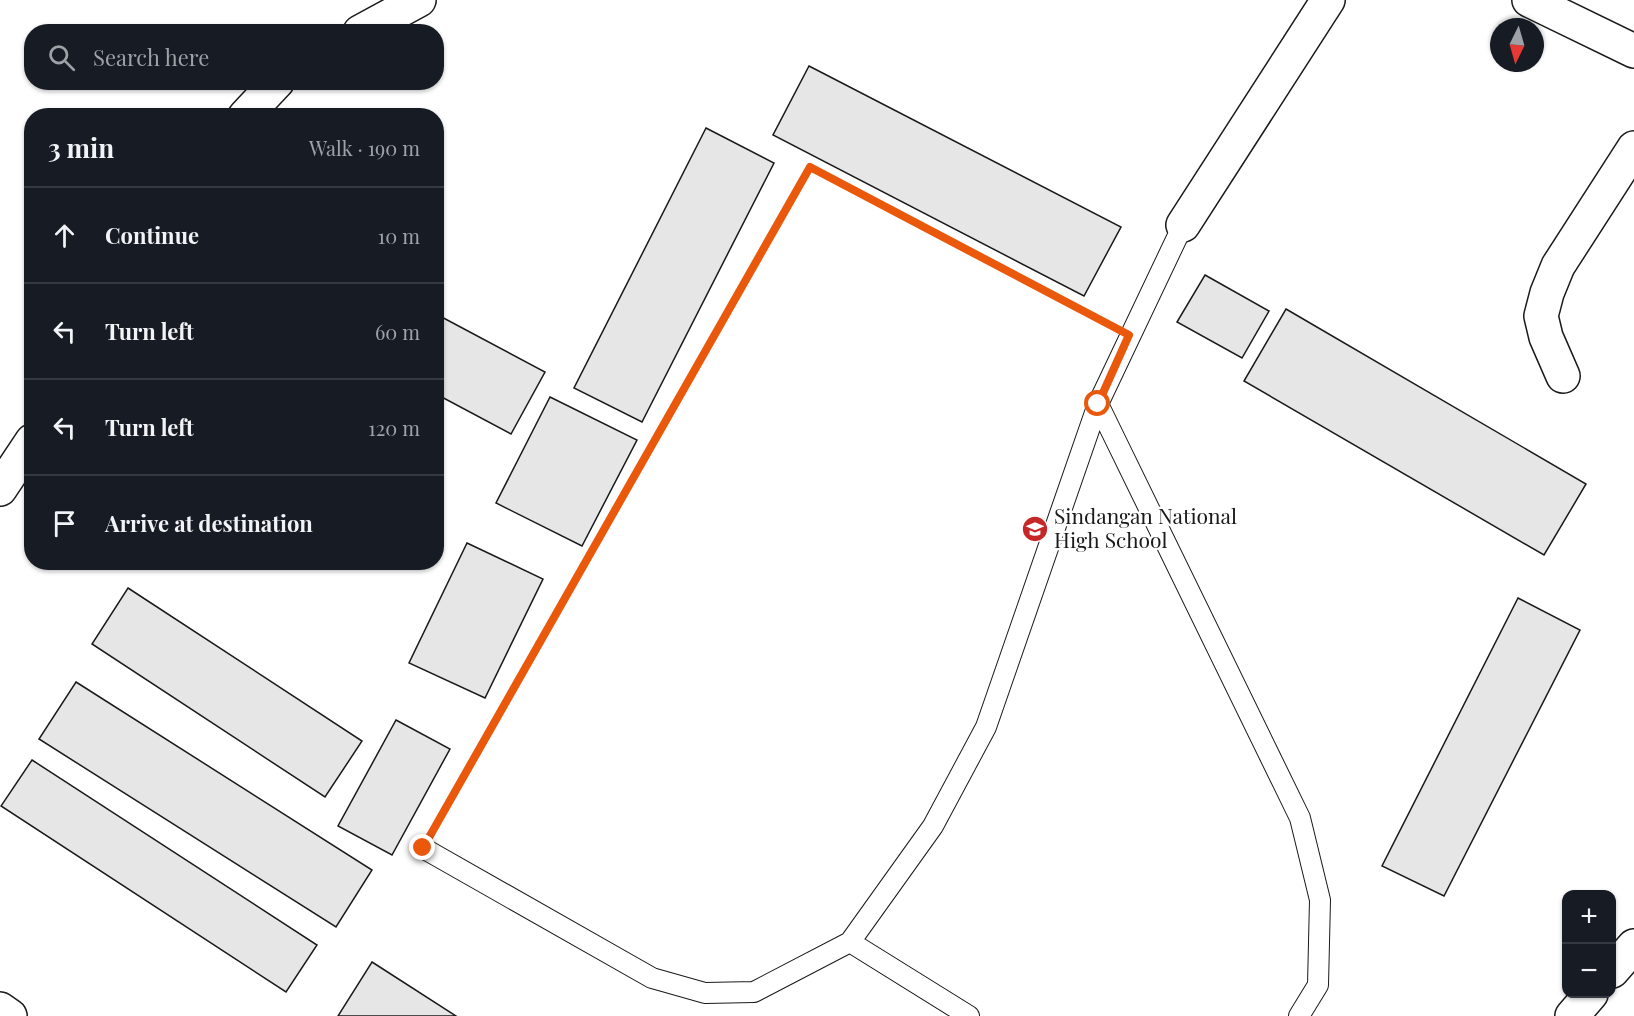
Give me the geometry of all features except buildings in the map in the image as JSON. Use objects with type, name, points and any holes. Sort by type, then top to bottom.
[{"type":"street","points":[[374,24],[418,0]]},
{"type":"street","points":[[1183,225],[1328,0]]},
{"type":"street","points":[[1528,0],[1634,51]]},
{"type":"street","points":[[253,108],[269,90]]},
{"type":"street","points":[[1563,376],[1546,337],[1541,316],[1547,293],[1558,266],[1634,148]]},
{"type":"street","points":[[0,489],[24,453]]},
{"type":"street","points":[[1616,965],[1634,945]]},
{"type":"street","points":[[1572,1016],[1587,998]]},
{"type":"street","points":[[0,1009],[10,1016]]},
{"type":"lane","points":[[423,848],[652,978],[705,993],[754,992],[850,942],[933,826],[986,727],[1098,404],[1183,225]]},
{"type":"lane","points":[[1098,404],[1300,818],[1320,900],[1318,985],[1299,1016]]},
{"type":"lane","points":[[850,942],[969,1016]]},
{"type":"path","points":[[423,848],[810,167],[1129,335]]},
{"type":"place","name":"Sindangan National High School","points":[[1035,529]]},
{"type":"route","points":[[423,848],[810,167],[1129,335],[1098,404]]}]
